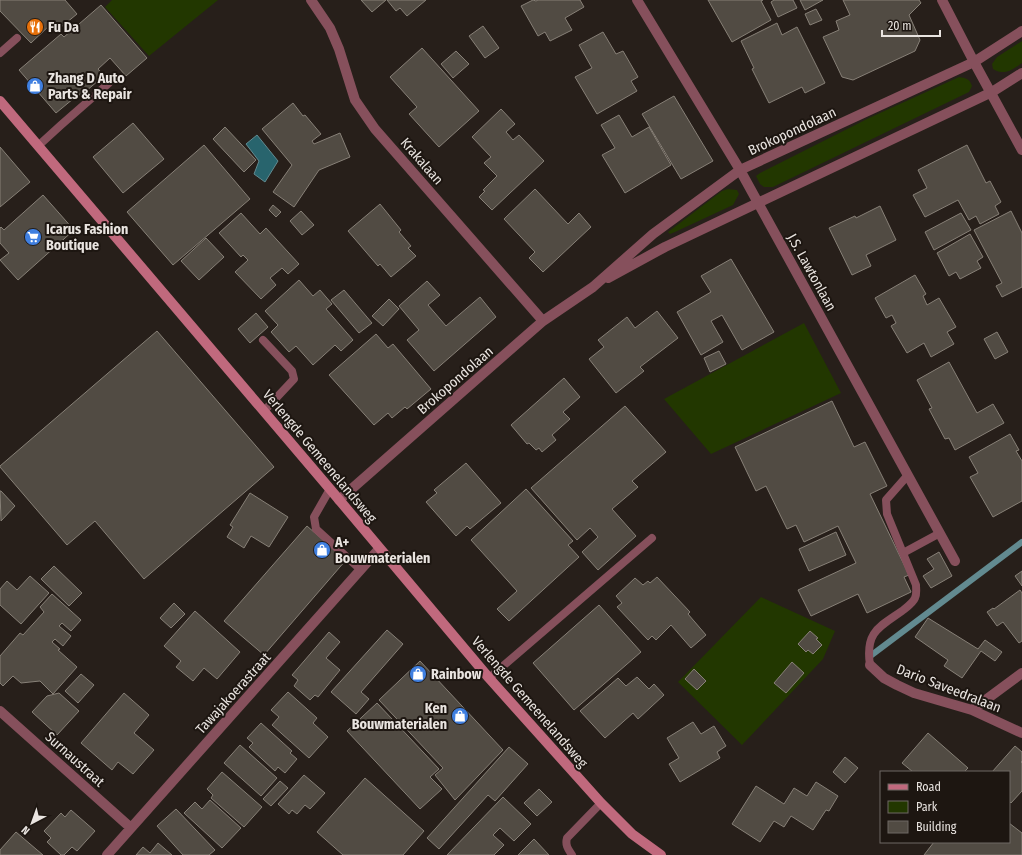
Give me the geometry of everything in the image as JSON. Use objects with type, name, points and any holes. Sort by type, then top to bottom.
[{"type":"street","name":"Krakalaan","points":[[311,0],[330,28],[339,49],[355,100],[375,129],[543,321]]},
{"type":"street","name":"J.S. Lawtonlaan","points":[[637,0],[740,170],[956,561]]},
{"type":"street","points":[[942,0],[1022,150]]},
{"type":"street","name":"Brokopondolaan","points":[[593,287],[653,234],[740,170],[974,62],[1022,31]]},
{"type":"street","name":"Brokopondolaan","points":[[339,500],[543,321],[593,287],[665,247],[992,92],[1022,73]]},
{"type":"street","name":"Verlengde Gemeenelandsweg","points":[[0,101],[330,488],[379,549],[489,678],[601,803],[632,834],[661,855]]},
{"type":"street","name":"Tawajakoerastraat","points":[[107,855],[379,549]]},
{"type":"street","name":"Dario Saveedralaan","points":[[870,665],[884,678],[914,693],[972,710],[1022,733]]},
{"type":"street","points":[[972,710],[1022,673]]},
{"type":"street","name":"Surnaustraat","points":[[0,711],[131,828]]},
{"type":"lane","points":[[0,53],[17,38]]},
{"type":"lane","points":[[38,146],[110,83]]},
{"type":"lane","points":[[263,340],[292,371],[294,380],[264,411]]},
{"type":"lane","points":[[870,665],[868,654],[869,648],[871,639],[876,629],[909,605],[916,597],[916,585],[887,514],[886,500],[908,475]]},
{"type":"lane","points":[[330,488],[314,518],[316,528],[361,570]]},
{"type":"lane","points":[[903,553],[940,533]]},
{"type":"lane","points":[[489,678],[652,538]]},
{"type":"lane","points":[[572,855],[567,847],[567,838],[601,803]]},
{"type":"green space","points":[[112,0],[218,0],[149,56],[105,7]]},
{"type":"green space","points":[[1022,41],[1022,63],[1012,70],[1005,72],[993,69],[992,64],[997,57]]},
{"type":"green space","points":[[959,77],[969,80],[972,86],[969,92],[773,187],[764,187],[760,184],[756,176],[760,173],[869,118]]},
{"type":"green space","points":[[728,189],[737,190],[739,194],[733,205],[675,232],[670,234],[668,232],[722,191]]},
{"type":"green space","points":[[804,323],[841,393],[711,454],[664,399]]},
{"type":"green space","points":[[761,597],[835,631],[823,659],[742,745],[678,682]]},
{"type":"water","points":[[257,135],[278,161],[265,182],[254,174],[259,161],[246,144]]},
{"type":"building","points":[[0,0],[65,0],[77,14],[55,32],[51,24],[31,43],[0,11]]},
{"type":"building","points":[[361,0],[386,0],[372,12]]},
{"type":"building","points":[[387,0],[426,0],[407,16],[400,8],[396,11]]},
{"type":"building","points":[[533,0],[580,0],[584,7],[565,18],[572,30],[550,41],[545,32],[538,36],[521,6]]},
{"type":"building","points":[[708,0],[763,0],[761,1],[771,20],[732,42]]},
{"type":"building","points":[[774,0],[793,0],[797,8],[778,17],[771,2]]},
{"type":"building","points":[[800,0],[823,0],[805,10]]},
{"type":"building","points":[[843,0],[919,0],[921,3],[909,15],[920,40],[915,51],[853,80],[842,77],[823,37],[839,30],[836,21],[850,15]]},
{"type":"building","points":[[101,5],[147,58],[126,76],[110,58],[98,69],[104,76],[56,113],[19,70],[61,34],[64,37]]},
{"type":"building","points":[[816,9],[822,20],[810,25],[805,14]]},
{"type":"building","points":[[777,23],[782,35],[797,27],[825,83],[805,93],[802,87],[769,103],[752,69],[754,68],[741,41]]},
{"type":"building","points":[[483,26],[499,48],[485,58],[469,36]]},
{"type":"building","points":[[603,32],[616,54],[623,51],[638,77],[631,81],[637,91],[597,114],[575,77],[592,68],[579,45]]},
{"type":"building","points":[[422,48],[479,111],[439,147],[409,114],[417,107],[390,77]]},
{"type":"building","points":[[456,51],[469,64],[453,78],[441,64]]},
{"type":"building","points":[[674,96],[713,161],[681,179],[642,114]]},
{"type":"building","points":[[293,103],[303,116],[305,115],[321,134],[312,141],[314,144],[340,133],[350,157],[319,170],[294,207],[273,192],[292,165],[262,129]]},
{"type":"building","points":[[501,109],[515,124],[506,132],[513,140],[519,135],[544,161],[492,210],[479,197],[485,191],[483,190],[497,176],[484,163],[491,157],[472,137]]},
{"type":"building","points":[[619,115],[632,137],[649,127],[671,165],[625,193],[602,155],[615,148],[601,125]]},
{"type":"building","points":[[133,123],[164,159],[123,193],[93,157]]},
{"type":"building","points":[[225,127],[256,160],[244,172],[213,139]]},
{"type":"building","points":[[204,145],[250,199],[173,265],[127,212]]},
{"type":"building","points":[[967,145],[986,183],[990,181],[1001,202],[995,206],[999,214],[980,224],[976,216],[969,220],[958,200],[925,217],[913,195],[927,188],[918,170]]},
{"type":"building","points":[[0,147],[30,182],[0,207]]},
{"type":"building","points":[[535,189],[568,224],[579,213],[591,227],[543,272],[529,258],[535,252],[504,219]]},
{"type":"building","name":"Icarus Fashion Boutique","points":[[43,195],[74,230],[18,280],[0,260],[9,253],[0,243],[0,228],[1,227],[4,230]]},
{"type":"building","points":[[380,204],[401,230],[399,232],[411,246],[408,248],[416,256],[391,277],[380,264],[378,266],[348,231]]},
{"type":"building","points":[[273,205],[281,212],[276,217],[269,210]]},
{"type":"building","points":[[880,206],[896,240],[866,255],[871,266],[852,275],[829,228],[855,216],[856,218]]},
{"type":"building","points":[[301,211],[314,225],[302,235],[290,221]]},
{"type":"building","points":[[1011,211],[1022,233],[1022,287],[1002,297],[996,286],[1002,283],[974,230]]},
{"type":"building","points":[[241,213],[260,234],[266,228],[299,264],[288,274],[282,268],[270,278],[276,285],[261,299],[235,272],[248,260],[243,255],[241,257],[219,233]]},
{"type":"building","points":[[961,213],[971,230],[934,250],[925,232]]},
{"type":"building","points":[[970,234],[983,257],[977,261],[981,268],[960,279],[956,272],[949,276],[937,253]]},
{"type":"building","points":[[206,238],[224,257],[199,280],[181,261]]},
{"type":"building","points":[[731,259],[774,332],[742,350],[722,315],[711,321],[723,342],[701,355],[677,312],[711,292],[701,276]]},
{"type":"building","points":[[915,275],[926,294],[923,296],[927,305],[939,298],[956,327],[947,332],[954,344],[931,357],[924,343],[907,353],[891,326],[896,323],[892,315],[886,318],[875,298]]},
{"type":"building","points":[[299,280],[313,296],[320,290],[332,304],[326,309],[353,340],[341,351],[335,345],[313,365],[296,346],[289,352],[271,332],[278,325],[265,311]]},
{"type":"building","points":[[427,281],[440,295],[428,305],[446,326],[480,297],[496,317],[434,371],[407,340],[419,330],[399,306]]},
{"type":"building","points":[[344,290],[372,323],[359,333],[331,300]]},
{"type":"building","points":[[389,299],[399,309],[383,326],[372,316]]},
{"type":"building","points":[[657,311],[678,338],[640,367],[644,371],[616,393],[589,359],[604,347],[598,340],[627,317],[635,328]]},
{"type":"building","points":[[256,313],[268,327],[250,343],[238,329]]},
{"type":"building","points":[[157,331],[274,467],[144,579],[95,521],[67,545],[0,466]]},
{"type":"building","points":[[997,332],[1008,352],[995,359],[984,339]]},
{"type":"building","points":[[376,334],[388,348],[393,344],[431,389],[407,409],[405,407],[392,418],[388,413],[374,425],[329,375]]},
{"type":"building","points":[[719,351],[726,364],[710,372],[704,358]]},
{"type":"building","points":[[949,362],[977,413],[993,404],[1004,423],[955,450],[949,438],[945,439],[929,409],[932,408],[917,380]]},
{"type":"building","points":[[564,378],[580,397],[563,412],[570,419],[552,435],[556,440],[542,452],[539,448],[536,450],[529,443],[527,444],[511,425]]},
{"type":"building","points":[[832,401],[854,447],[865,442],[887,486],[870,494],[909,575],[904,577],[911,592],[867,613],[858,594],[811,616],[798,590],[856,563],[838,526],[804,542],[796,525],[787,529],[766,486],[756,491],[735,447]]},
{"type":"building","points":[[625,406],[666,452],[632,481],[638,487],[612,509],[636,536],[598,570],[582,552],[598,537],[590,528],[577,540],[531,488]]},
{"type":"building","points":[[1010,434],[1019,450],[1016,451],[1022,461],[1022,501],[993,517],[970,477],[978,473],[969,457]]},
{"type":"building","points":[[466,463],[501,503],[470,529],[467,526],[456,536],[426,502],[437,493],[434,490]]},
{"type":"building","points":[[526,489],[573,541],[568,545],[579,557],[509,621],[497,609],[517,591],[471,540]]},
{"type":"building","points":[[0,491],[15,506],[1,521]]},
{"type":"building","points":[[250,493],[288,517],[269,547],[251,536],[244,548],[227,537],[233,527],[230,525]]},
{"type":"building","points":[[307,526],[346,560],[264,655],[224,621]]},
{"type":"building","points":[[836,532],[846,555],[809,571],[799,549]]},
{"type":"building","points":[[939,552],[952,576],[931,588],[923,576],[934,569],[927,559]]},
{"type":"building","points":[[54,566],[82,593],[69,606],[41,579]]},
{"type":"building","points":[[1022,571],[1022,586],[1015,576]]},
{"type":"building","points":[[30,576],[49,593],[21,624],[0,605],[0,589],[7,581],[17,590]]},
{"type":"building","points":[[657,577],[690,612],[688,614],[706,635],[691,648],[671,625],[656,640],[652,636],[648,640],[617,607],[622,603],[616,596],[635,578],[643,585],[648,581],[650,583]]},
{"type":"building","points":[[1020,590],[1022,593],[1022,641],[1019,643],[1003,622],[997,626],[987,612],[993,608],[994,609]]},
{"type":"building","points":[[52,594],[81,620],[71,631],[62,623],[59,626],[71,636],[63,646],[55,639],[52,642],[60,649],[58,650],[77,667],[53,694],[40,681],[21,683],[13,676],[3,686],[0,683],[0,656],[20,633],[23,635],[44,612],[40,607]]},
{"type":"building","points":[[174,603],[185,614],[171,628],[160,618]]},
{"type":"building","points":[[599,605],[641,652],[574,710],[533,663]]},
{"type":"building","points":[[195,611],[240,652],[217,679],[204,668],[193,681],[176,667],[181,661],[164,646]]},
{"type":"building","points":[[928,618],[978,649],[985,640],[1002,652],[995,661],[981,651],[962,678],[944,666],[948,660],[915,637]]},
{"type":"building","points":[[387,630],[403,644],[361,692],[369,699],[356,714],[331,692]]},
{"type":"building","points":[[810,631],[818,638],[816,639],[822,645],[813,654],[808,650],[806,652],[798,644]]},
{"type":"building","points":[[329,632],[340,642],[326,658],[340,670],[318,697],[315,695],[310,700],[294,686],[298,680],[292,675]]},
{"type":"building","points":[[420,661],[503,750],[455,800],[435,775],[443,768],[379,700]]},
{"type":"building","points":[[792,662],[804,673],[786,693],[774,683]]},
{"type":"building","points":[[694,669],[706,681],[697,690],[685,679]]},
{"type":"building","points":[[81,674],[94,685],[78,703],[65,691]]},
{"type":"building","points":[[637,677],[649,689],[654,684],[664,695],[638,719],[633,713],[605,738],[580,711],[618,678],[626,686]]},
{"type":"building","points":[[288,692],[317,718],[313,723],[328,737],[309,758],[272,725],[279,717],[271,710]]},
{"type":"building","points":[[59,693],[79,711],[57,735],[32,712],[47,696]]},
{"type":"building","points":[[124,693],[149,715],[134,733],[154,750],[133,774],[118,762],[112,770],[81,743]]},
{"type":"building","points":[[377,703],[439,769],[430,777],[442,789],[420,809],[347,731]]},
{"type":"building","points":[[693,722],[701,734],[714,726],[726,746],[717,752],[720,758],[680,782],[669,764],[679,758],[667,738]]},
{"type":"building","points":[[261,723],[292,751],[290,753],[297,759],[285,773],[278,767],[275,771],[249,747],[253,743],[247,738]]},
{"type":"building","points":[[928,733],[968,768],[965,771],[912,771],[902,763]]},
{"type":"building","points":[[240,745],[277,778],[261,796],[224,763]]},
{"type":"building","points":[[1015,746],[1022,752],[1022,791],[1011,803],[1010,771],[993,771]]},
{"type":"building","points":[[509,747],[528,764],[495,801],[488,795],[439,849],[427,838]]},
{"type":"building","points":[[845,757],[858,768],[845,783],[833,772]]},
{"type":"building","points":[[222,772],[262,807],[244,827],[211,798],[213,795],[207,789]]},
{"type":"building","points":[[304,775],[325,793],[310,809],[305,805],[297,814],[292,810],[289,814],[278,804]]},
{"type":"building","points":[[365,778],[424,831],[403,855],[343,855],[317,832]]},
{"type":"building","points":[[280,781],[288,788],[271,806],[263,799]]},
{"type":"building","points":[[816,782],[838,796],[829,811],[826,810],[813,830],[791,816],[784,827],[774,821],[760,842],[732,824],[756,786],[784,804],[794,788],[807,796]]},
{"type":"building","points":[[539,789],[552,802],[537,816],[524,803]]},
{"type":"building","points":[[503,797],[531,824],[514,841],[500,828],[493,835],[504,845],[494,855],[447,855]]},
{"type":"building","points":[[210,800],[241,828],[222,848],[184,813],[195,802],[202,809]]},
{"type":"building","points":[[176,809],[215,850],[209,855],[183,855],[157,826]]},
{"type":"building","points":[[71,810],[95,831],[77,851],[72,847],[64,855],[61,855],[47,842],[51,838],[44,831],[61,813],[65,817]]},
{"type":"building","points":[[1010,824],[1022,833],[1022,855],[924,855],[933,843],[1010,843]]},
{"type":"building","points":[[16,832],[43,855],[0,855],[0,850]]},
{"type":"building","points":[[534,839],[549,855],[518,855]]},
{"type":"building","points":[[158,843],[172,855],[136,855],[143,847],[150,853]]},
{"type":"waterway","points":[[869,657],[1022,542]]},
{"type":"place","name":"Fu Da","points":[[35,27]]},
{"type":"place","name":"Zhang D Auto Parts & Repair","points":[[35,86]]},
{"type":"place","name":"Icarus Fashion Boutique","points":[[33,237]]},
{"type":"place","name":"A+ Bouwmaterialen","points":[[322,550]]},
{"type":"place","name":"Rainbow","points":[[418,674]]},
{"type":"place","name":"Ken Bouwmaterialen","points":[[460,716]]}]
